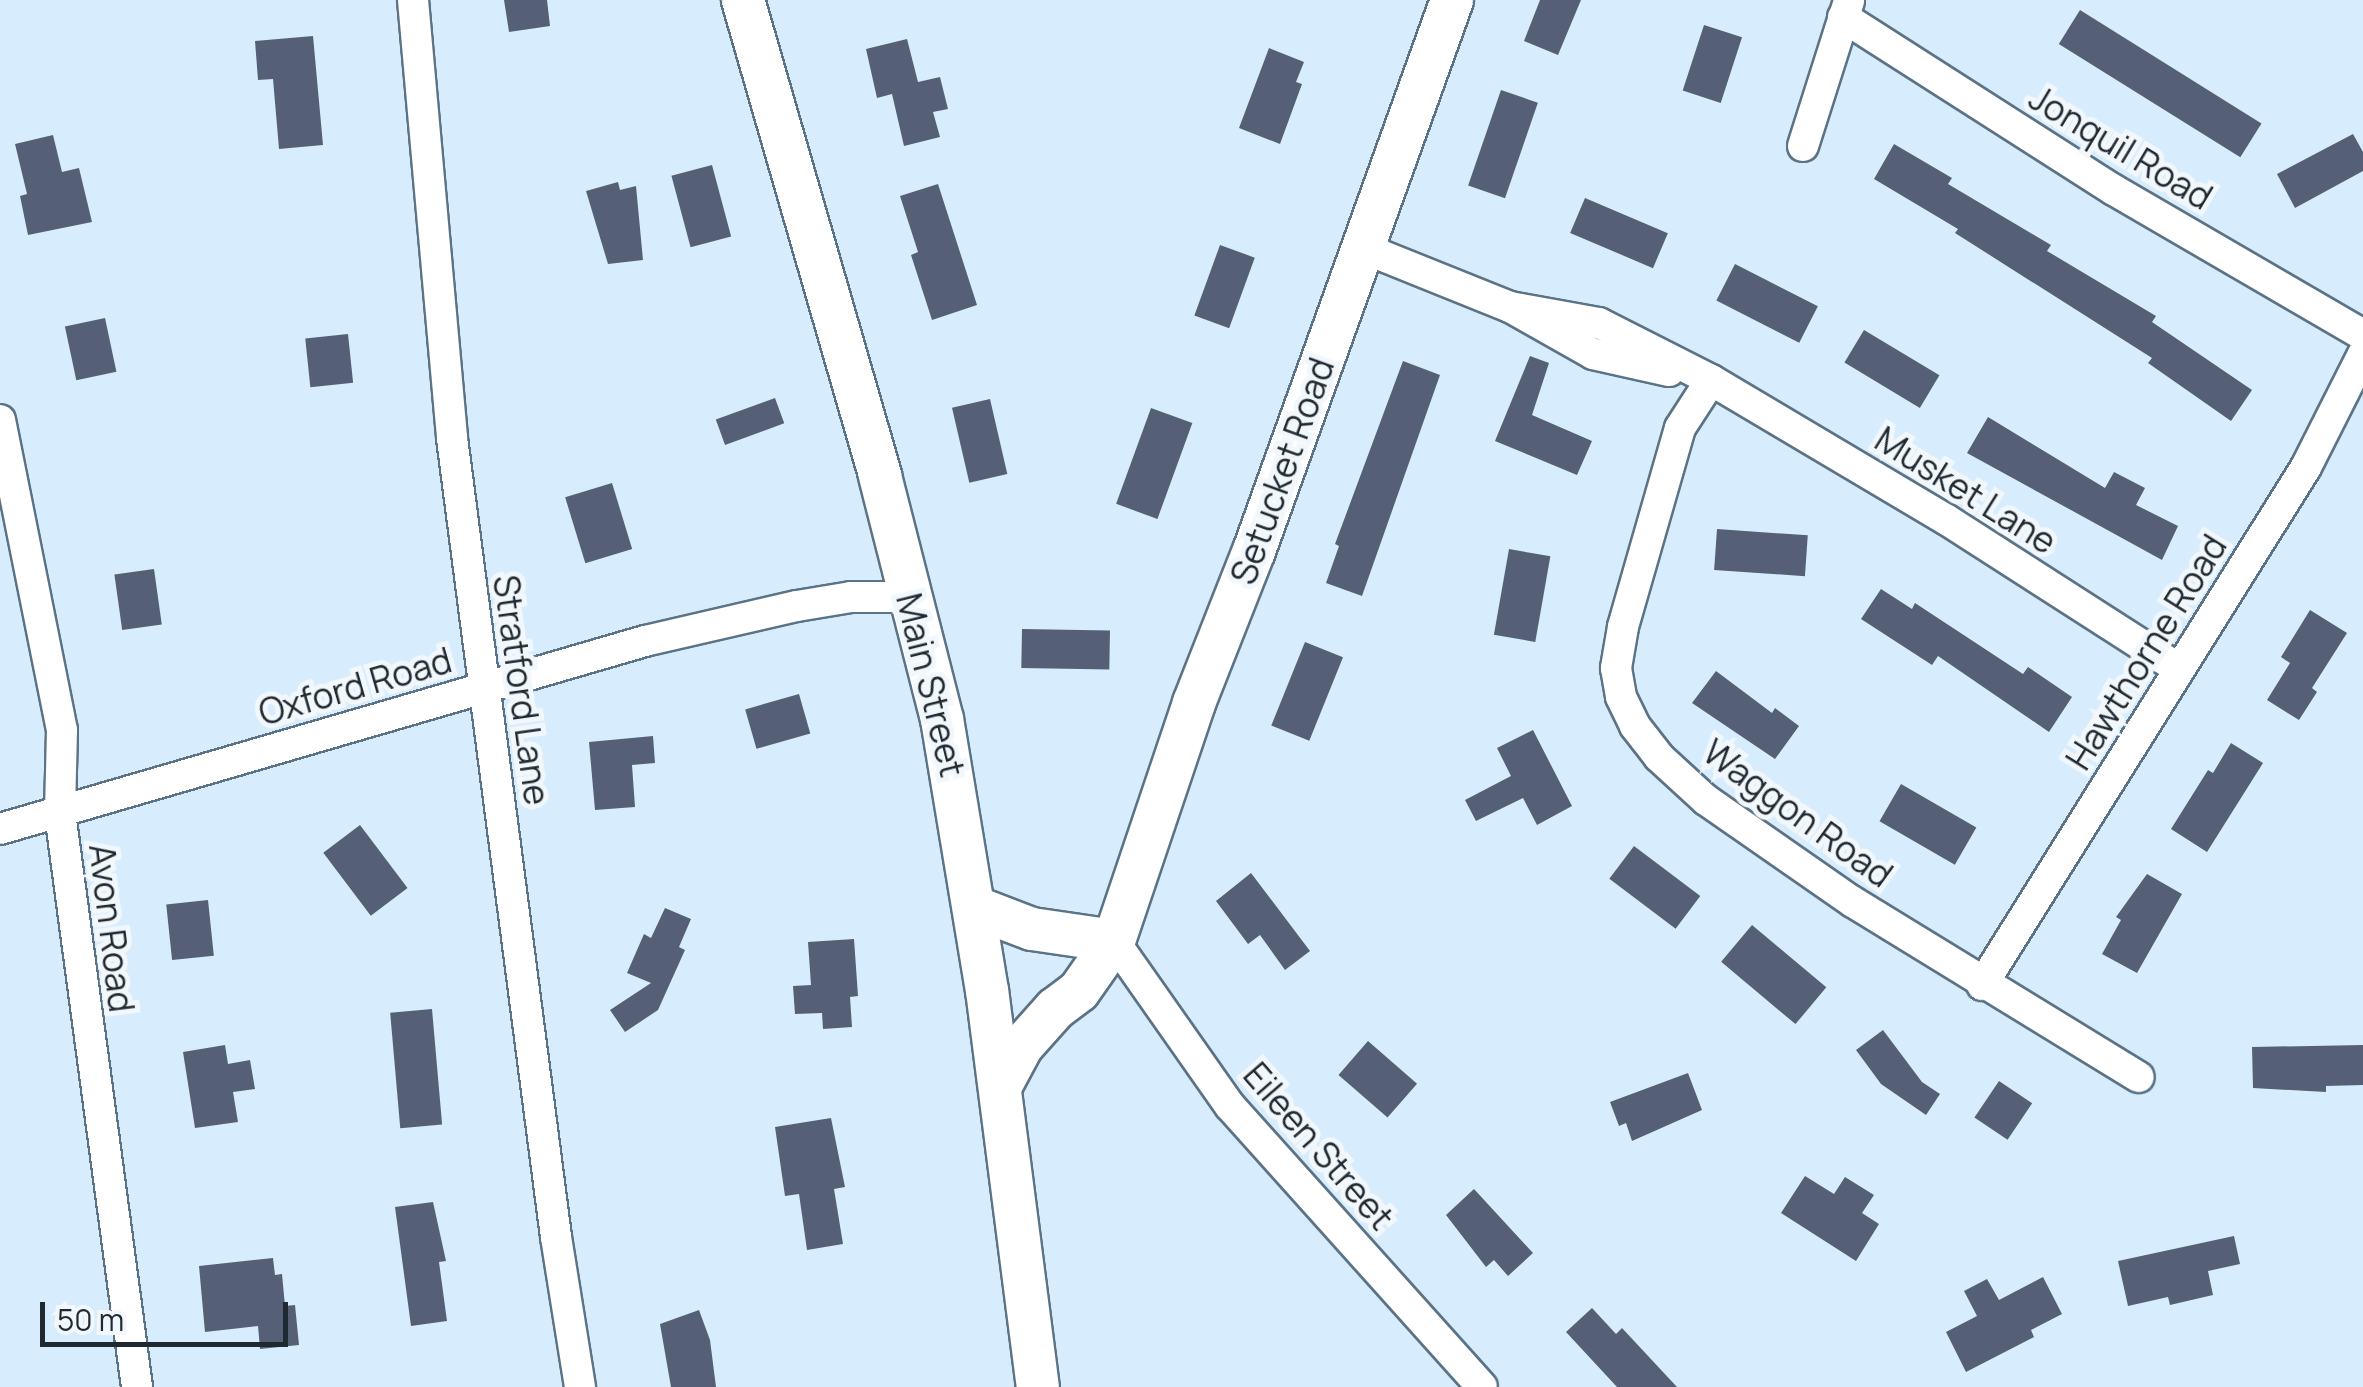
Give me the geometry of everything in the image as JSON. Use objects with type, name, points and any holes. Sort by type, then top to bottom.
[{"type":"main road","name":"Main Street","points":[[743,0],[880,476],[942,719],[1000,1087],[1038,1387]]},
{"type":"main road","name":"Setucket Road","points":[[1000,1087],[1022,1046],[1055,1009],[1079,991],[1114,942],[1194,704],[1452,0]]},
{"type":"main road","points":[[974,907],[1032,928],[1114,942]]},
{"type":"street","name":"Stratford Lane","points":[[413,0],[452,438],[482,688],[580,1387]]},
{"type":"street","points":[[1802,146],[1846,8]]},
{"type":"street","name":"Jonquil Road","points":[[1846,8],[2114,190],[2363,335]]},
{"type":"street","name":"Musket Lane","points":[[1364,248],[1510,306],[1599,323],[1711,380],[1947,520],[2179,669]]},
{"type":"street","name":"Hawthorne Road","points":[[1982,985],[2306,467],[2363,354]]},
{"type":"street","name":"Waggon Road","points":[[1711,380],[1680,428],[1616,668],[1621,697],[1634,726],[1659,758],[1706,800],[1982,985],[2139,1077]]},
{"type":"street","name":"Avon Road","points":[[0,420],[62,730],[60,812],[137,1387]]},
{"type":"street","name":"Oxford Road","points":[[0,829],[644,641],[851,597],[910,597]]},
{"type":"street","name":"Eileen Street","points":[[1114,942],[1230,1106],[1482,1387]]},
{"type":"building","points":[[504,0],[547,0],[550,26],[509,32]]},
{"type":"building","points":[[1540,0],[1581,0],[1558,55],[1524,41]]},
{"type":"building","points":[[2080,10],[2261,123],[2240,157],[2059,44]]},
{"type":"building","points":[[1704,25],[1742,37],[1721,103],[1683,91]]},
{"type":"building","points":[[313,36],[323,145],[279,149],[273,79],[258,80],[255,41]]},
{"type":"building","points":[[907,39],[918,82],[940,77],[948,109],[933,112],[940,137],[904,146],[892,94],[877,98],[866,49]]},
{"type":"building","points":[[1269,48],[1304,62],[1296,82],[1302,84],[1280,144],[1239,128]]},
{"type":"building","points":[[1501,90],[1538,103],[1505,198],[1468,185]]},
{"type":"building","points":[[2353,134],[2363,152],[2363,171],[2295,208],[2277,174]]},
{"type":"building","points":[[53,135],[62,172],[79,168],[92,222],[28,235],[20,196],[27,194],[15,144]]},
{"type":"building","points":[[1894,144],[1952,178],[1948,184],[2051,245],[2047,251],[2156,316],[2152,322],[2252,390],[2231,421],[2148,363],[2152,358],[1955,233],[1958,229],[1874,179]]},
{"type":"building","points":[[712,165],[731,236],[691,247],[671,176]]},
{"type":"building","points":[[618,182],[620,190],[636,186],[643,260],[608,264],[586,191]]},
{"type":"building","points":[[938,184],[977,305],[932,320],[911,255],[918,252],[900,196]]},
{"type":"building","points":[[1585,198],[1668,233],[1653,268],[1570,233]]},
{"type":"building","points":[[1220,245],[1255,258],[1229,328],[1194,315]]},
{"type":"building","points":[[1735,264],[1818,306],[1799,343],[1716,301]]},
{"type":"building","points":[[105,318],[116,372],[76,380],[65,327]]},
{"type":"building","points":[[1864,330],[1939,375],[1920,408],[1844,363]]},
{"type":"building","points":[[348,334],[353,383],[310,387],[305,338]]},
{"type":"building","points":[[1530,356],[1549,363],[1532,415],[1592,441],[1577,475],[1495,441]]},
{"type":"building","points":[[1403,361],[1440,375],[1362,596],[1326,583],[1339,546],[1335,544]]},
{"type":"building","points":[[775,398],[784,423],[725,445],[716,420]]},
{"type":"building","points":[[990,399],[1007,474],[969,483],[952,408]]},
{"type":"building","points":[[1151,408],[1192,423],[1157,519],[1116,504]]},
{"type":"building","points":[[1988,417],[2105,488],[2114,472],[2145,488],[2136,505],[2178,526],[2162,560],[1967,453]]},
{"type":"building","points":[[612,483],[632,549],[585,563],[565,497]]},
{"type":"building","points":[[1717,529],[1808,535],[1805,576],[1714,570]]},
{"type":"building","points":[[1509,549],[1550,556],[1535,642],[1494,635]]},
{"type":"building","points":[[154,569],[162,624],[122,630],[114,575]]},
{"type":"building","points":[[1881,589],[1912,609],[1915,603],[2023,674],[2028,667],[2072,697],[2049,732],[1938,656],[1932,665],[1861,619]]},
{"type":"building","points":[[2310,610],[2347,633],[2312,688],[2317,692],[2299,720],[2267,700],[2290,663],[2281,657]]},
{"type":"building","points":[[1022,629],[1110,631],[1109,670],[1021,668]]},
{"type":"building","points":[[1305,642],[1343,657],[1309,741],[1271,725]]},
{"type":"building","points":[[1716,671],[1772,713],[1775,708],[1799,726],[1775,759],[1692,703]]},
{"type":"building","points":[[799,694],[810,733],[756,749],[745,709]]},
{"type":"building","points":[[1533,730],[1572,806],[1537,825],[1523,798],[1476,821],[1465,800],[1511,776],[1497,748]]},
{"type":"building","points":[[653,736],[655,763],[632,765],[635,807],[595,810],[589,742]]},
{"type":"building","points":[[2231,743],[2263,763],[2207,852],[2171,829],[2208,770],[2213,773]]},
{"type":"building","points":[[1901,784],[1976,828],[1955,865],[1880,821]]},
{"type":"building","points":[[360,825],[408,888],[371,916],[323,853]]},
{"type":"building","points":[[1634,846],[1700,896],[1676,929],[1609,879]]},
{"type":"building","points":[[1251,873],[1310,951],[1285,970],[1260,935],[1248,944],[1216,901]]},
{"type":"building","points":[[2147,874],[2182,894],[2137,973],[2102,954],[2121,920],[2116,917]]},
{"type":"building","points":[[208,900],[214,956],[172,960],[166,904]]},
{"type":"building","points":[[665,908],[691,919],[679,947],[685,950],[658,1010],[625,1032],[610,1010],[651,983],[627,973],[644,934],[651,938]]},
{"type":"building","points":[[1752,925],[1826,987],[1795,1024],[1721,962]]},
{"type":"building","points":[[854,939],[858,996],[850,997],[852,1027],[823,1029],[822,1013],[795,1014],[793,986],[811,985],[808,942]]},
{"type":"building","points":[[432,1009],[442,1125],[400,1128],[390,1013]]},
{"type":"building","points":[[1883,1030],[1922,1082],[1940,1094],[1926,1115],[1881,1084],[1856,1050]]},
{"type":"building","points":[[1368,1041],[1417,1084],[1388,1118],[1338,1075]]},
{"type":"building","points":[[225,1045],[228,1064],[250,1060],[255,1089],[233,1092],[238,1122],[195,1128],[183,1052]]},
{"type":"building","points":[[2363,1045],[2363,1085],[2326,1086],[2326,1092],[2253,1088],[2252,1047]]},
{"type":"building","points":[[1688,1073],[1702,1110],[1632,1141],[1626,1123],[1619,1126],[1610,1102]]},
{"type":"building","points":[[1999,1081],[2032,1103],[2008,1140],[1974,1117]]},
{"type":"building","points":[[831,1118],[845,1187],[834,1189],[843,1244],[807,1250],[799,1194],[785,1196],[775,1127]]},
{"type":"building","points":[[1805,1176],[1834,1194],[1845,1177],[1874,1195],[1862,1213],[1879,1224],[1856,1261],[1781,1213]]},
{"type":"building","points":[[1474,1189],[1533,1253],[1508,1276],[1494,1260],[1486,1267],[1446,1215]]},
{"type":"building","points":[[433,1202],[446,1261],[439,1262],[447,1321],[411,1326],[395,1207]]},
{"type":"building","points":[[2234,1236],[2240,1264],[2208,1271],[2213,1295],[2170,1305],[2168,1297],[2128,1306],[2118,1261]]},
{"type":"building","points":[[273,1258],[275,1275],[282,1274],[285,1306],[295,1305],[299,1345],[260,1349],[258,1326],[205,1332],[199,1266]]},
{"type":"building","points":[[2043,1277],[2062,1314],[2031,1330],[2034,1337],[1966,1372],[1946,1332],[1977,1316],[1964,1291],[1987,1279],[1999,1300]]},
{"type":"building","points":[[1592,1308],[1616,1334],[1622,1328],[1677,1387],[1617,1387],[1566,1332]]},
{"type":"building","points":[[699,1310],[710,1340],[716,1387],[671,1387],[660,1324]]}]
